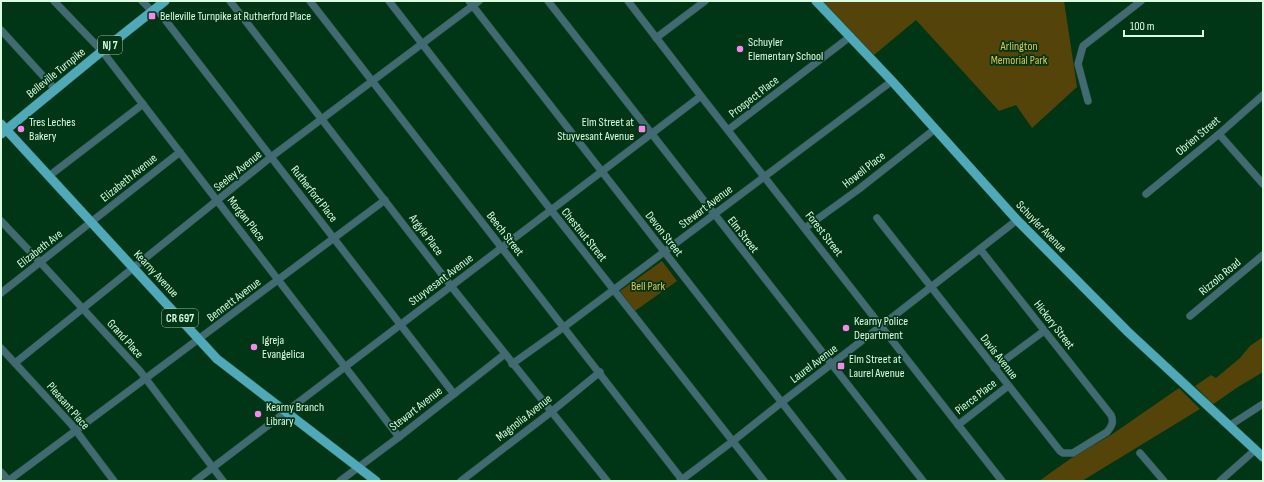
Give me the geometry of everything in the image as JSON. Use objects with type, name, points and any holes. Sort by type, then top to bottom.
[{"type":"main road","name":"Belleville Turnpike","points":[[3,129],[165,1]]},
{"type":"main road","name":"Schuyler Avenue","points":[[816,1],[892,81],[1017,220],[1128,332],[1263,457]]},
{"type":"main road","name":"Kearny Avenue","points":[[3,129],[49,176],[223,364],[376,481]]},
{"type":"street","name":"Morgan Place","points":[[54,1],[102,51],[399,436]]},
{"type":"street","name":"Rutherford Place","points":[[142,1],[154,10],[334,238],[454,394]]},
{"type":"street","name":"Argyle Place","points":[[230,1],[512,364],[607,481]]},
{"type":"street","name":"Beech Street","points":[[310,1],[501,248],[600,372],[682,480]]},
{"type":"street","name":"Chestnut Street","points":[[389,1],[764,481]]},
{"type":"street","name":"Elm Street","points":[[548,1],[651,135],[921,479]]},
{"type":"street","name":"Forest Street","points":[[628,1],[1002,481]]},
{"type":"street","points":[[656,38],[705,1]]},
{"type":"street","points":[[1088,101],[1078,64],[1083,46],[1141,1]]},
{"type":"street","name":"Seeley Avenue","points":[[15,363],[271,158],[422,44],[473,3]]},
{"type":"street","name":"Devon Street","points":[[473,3],[601,172],[843,481]]},
{"type":"street","points":[[1,30],[55,89]]},
{"type":"street","name":"Prospect Place","points":[[728,130],[850,36]]},
{"type":"street","name":"Stewart Avenue","points":[[512,364],[564,327],[892,81]]},
{"type":"street","name":"Obrien Street","points":[[1146,194],[1263,95]]},
{"type":"street","name":"Stuyvesant Avenue","points":[[195,481],[701,96]]},
{"type":"street","points":[[49,176],[143,104]]},
{"type":"street","name":"Howell Place","points":[[805,228],[858,189],[935,128]]},
{"type":"street","points":[[1218,134],[1263,184]]},
{"type":"street","name":"Elizabeth Avenue","points":[[92,222],[180,152]]},
{"type":"street","name":"Bennett Avenue","points":[[8,481],[385,200]]},
{"type":"street","name":"Davis Avenue","points":[[877,218],[932,286],[994,368],[1060,451],[1063,453],[1073,453],[1107,432],[1113,423],[1111,414]]},
{"type":"street","name":"Laurel Avenue","points":[[682,480],[1017,220]]},
{"type":"street","name":"Grand Place","points":[[1,221],[145,378],[223,481]]},
{"type":"street","name":"Elizabeth Ave","points":[[1,293],[92,222]]},
{"type":"street","name":"Hickory Street","points":[[980,248],[1111,414]]},
{"type":"street","name":"Rizzolo Road","points":[[1190,316],[1263,255]]},
{"type":"street","name":"Pierce Place","points":[[994,368],[1044,331]]},
{"type":"street","name":"Pleasant Place","points":[[1,348],[76,431],[114,481]]},
{"type":"street","name":"Stewart Avenue","points":[[340,481],[505,354]]},
{"type":"street","name":"Magnolia Avenue","points":[[461,481],[551,412],[600,372]]},
{"type":"street","name":"Pierce Place","points":[[958,425],[1008,386]]},
{"type":"street","points":[[1229,426],[1263,404]]},
{"type":"street","points":[[1220,481],[1255,450]]},
{"type":"street","points":[[1140,453],[1164,481]]},
{"type":"street","points":[[1,472],[8,481]]},
{"type":"street","points":[[912,481],[921,479]]},
{"type":"green space","name":"Arlington Memorial Park","points":[[822,1],[1064,1],[1077,87],[1032,128],[1016,105],[999,111],[916,20],[874,55]]},
{"type":"green space","name":"Bell Park","points":[[662,261],[677,281],[635,311],[620,291]]},
{"type":"green space","points":[[1263,337],[1263,372],[1212,405],[1195,386],[1211,375],[1216,378],[1240,358],[1250,346]]},
{"type":"green space","points":[[1179,388],[1200,409],[1082,481],[1039,481],[1070,459],[1111,435]]},
{"type":"place","name":"Belleville Turnpike at Rutherford Place","points":[[152,16]]},
{"type":"place","name":"Schuyler Elementary School","points":[[740,49]]},
{"type":"place","name":"Tres Leches Bakery","points":[[21,129]]},
{"type":"place","name":"Elm Street at Stuyvesant Avenue","points":[[642,129]]},
{"type":"place","name":"Kearny Police Department","points":[[846,328]]},
{"type":"place","name":"Igreja Evangelica","points":[[254,347]]},
{"type":"place","name":"Elm Street at Laurel Avenue","points":[[841,366]]},
{"type":"place","name":"Kearny Branch Library","points":[[258,414]]}]
